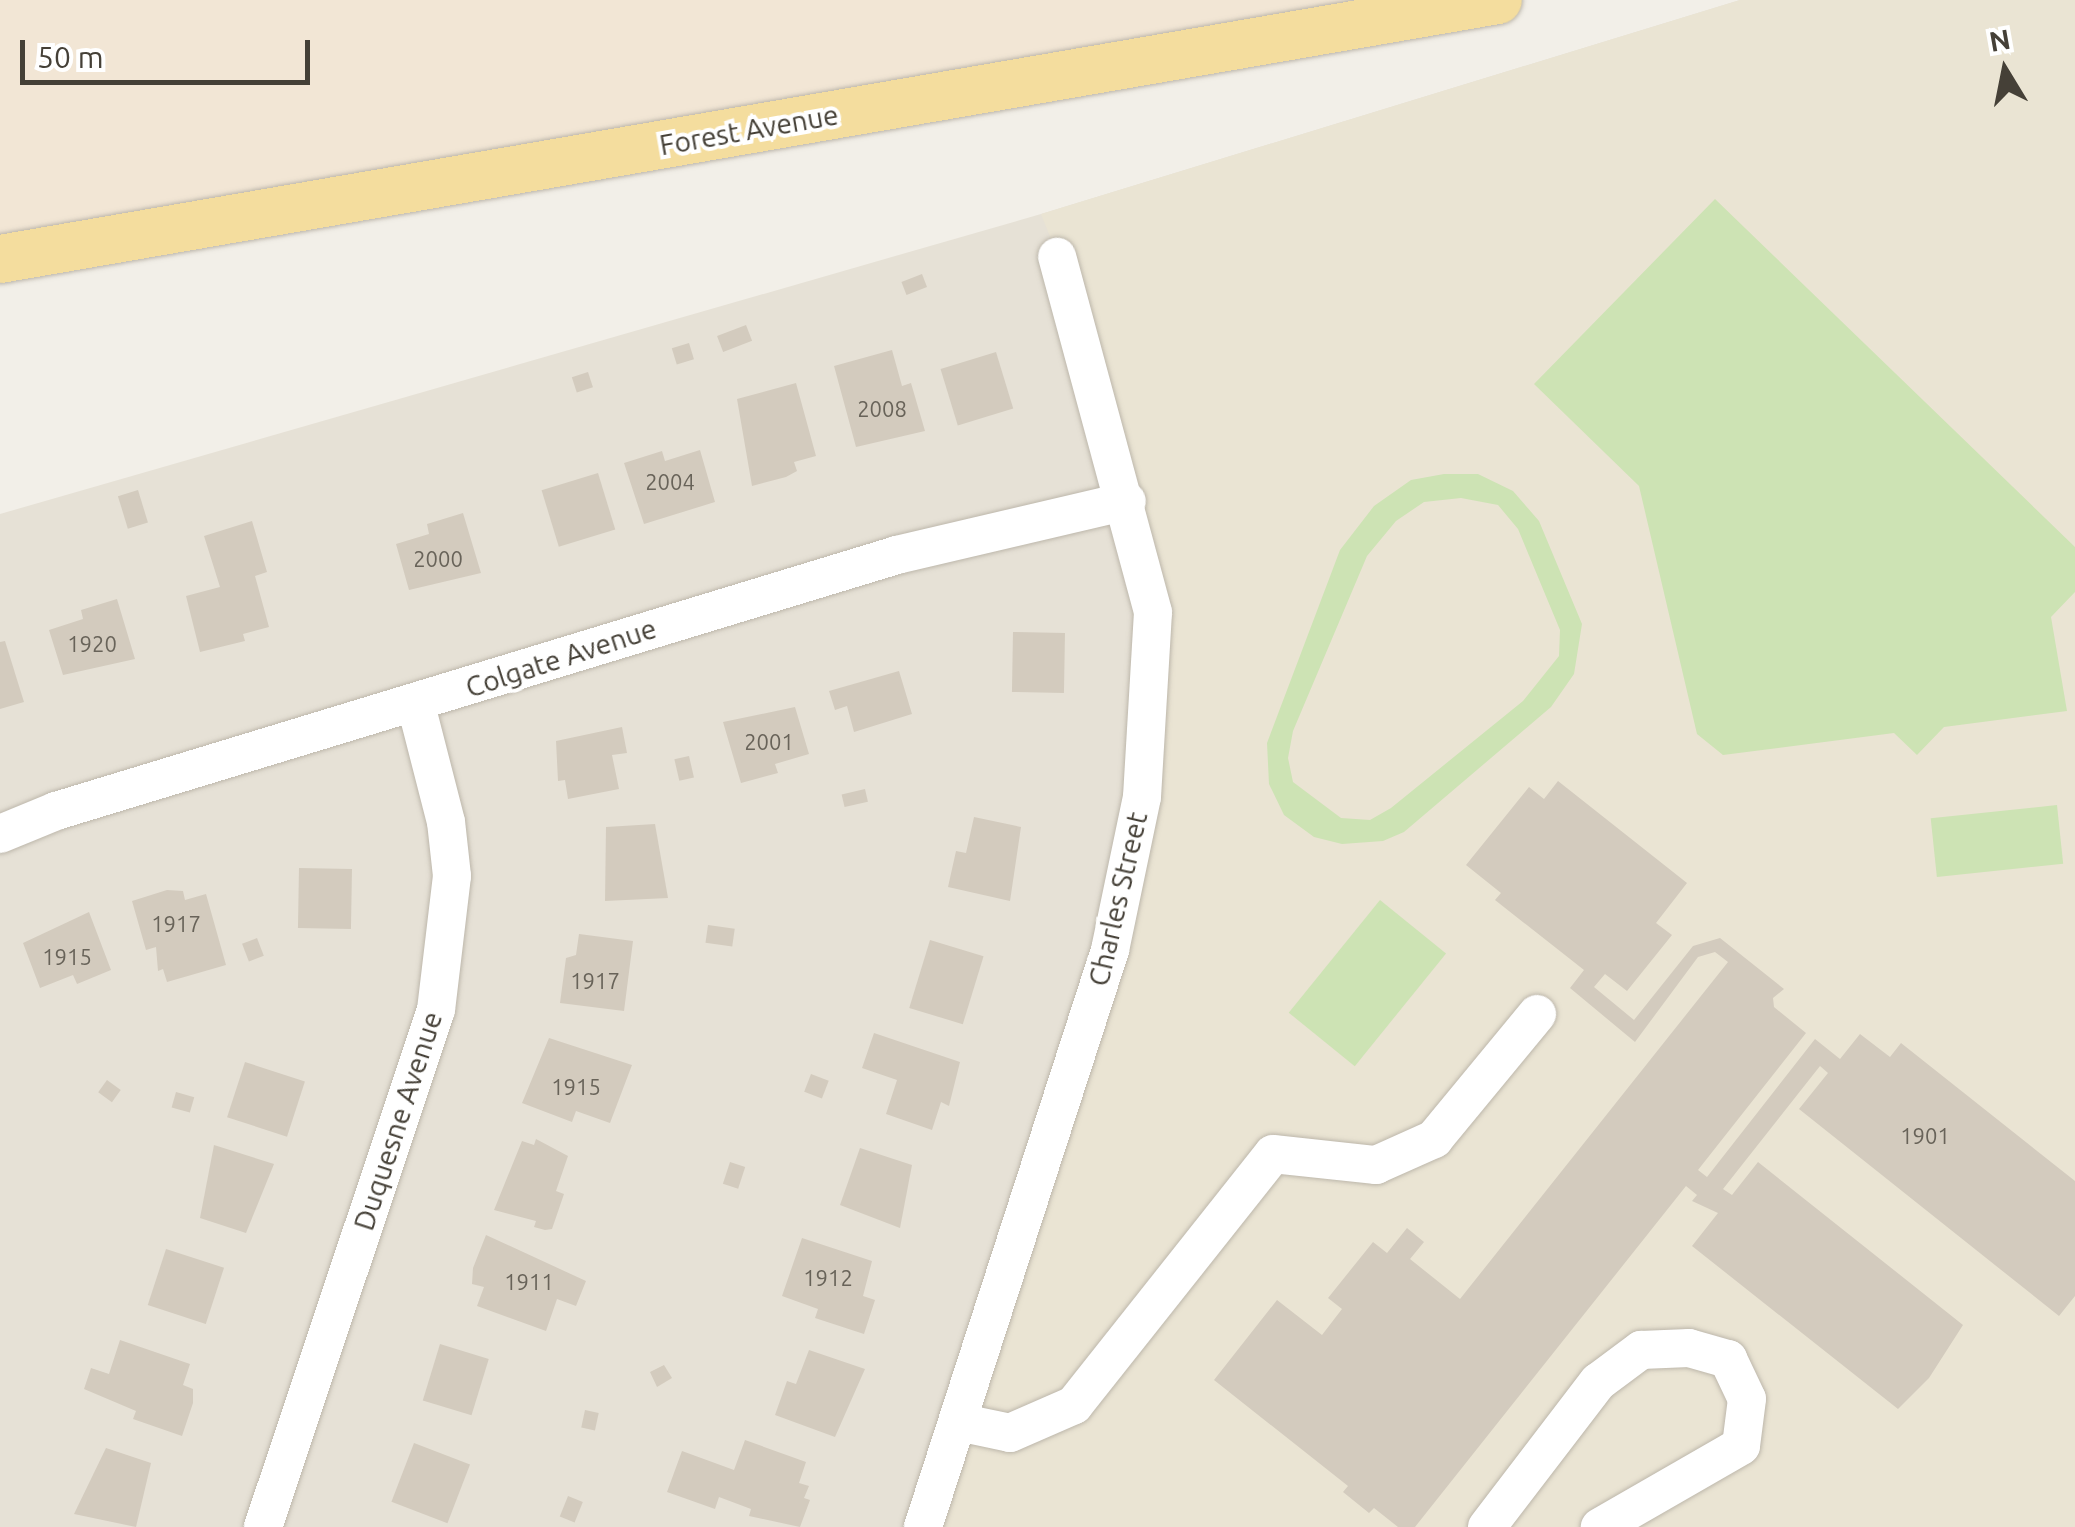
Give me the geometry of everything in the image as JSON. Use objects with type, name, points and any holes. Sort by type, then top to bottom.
[{"type":"main road","name":"Forest Avenue","points":[[0,259],[1498,0]]},
{"type":"street","name":"Charles Street","points":[[924,1527],[1129,874],[1153,681],[1152,612],[1127,500],[1056,257]]},
{"type":"street","name":"Colgate Avenue","points":[[0,834],[73,806],[416,706],[896,555],[1127,500]]},
{"type":"street","name":"Duquesne Avenue","points":[[263,1527],[436,1010],[452,876],[446,822],[416,706]]},
{"type":"street","points":[[958,1422],[1010,1433],[1074,1405],[1273,1154],[1376,1165],[1434,1139],[1537,1014]]},
{"type":"street","points":[[1487,1527],[1598,1382],[1642,1350],[1689,1348],[1728,1359],[1747,1399],[1741,1446],[1674,1488],[1620,1510],[1600,1527]]},
{"type":"shaded area","points":[[0,0],[1498,0],[0,259]]},
{"type":"shaded area","points":[[1740,0],[2075,0],[2075,1527],[0,1527],[0,514],[1041,214]]},
{"type":"shaded area","points":[[1740,0],[2075,0],[2075,1527],[921,1527],[1108,984],[1150,549],[1114,397],[1041,214]]},
{"type":"green space","points":[[1715,199],[2075,547],[2075,592],[2051,617],[2067,711],[1944,727],[1917,755],[1894,733],[1723,755],[1697,734],[1639,486],[1534,384]]},
{"type":"green space","points":[[1444,474],[1478,474],[1513,491],[1539,521],[1582,624],[1574,674],[1551,707],[1404,832],[1383,841],[1342,844],[1314,837],[1284,815],[1269,784],[1267,743],[1340,550],[1374,506],[1411,480]],"holes":[[[1461,498],[1498,505],[1518,529],[1560,630],[1559,656],[1523,701],[1391,808],[1370,820],[1341,818],[1293,782],[1288,758],[1293,731],[1367,556],[1396,521],[1424,502]]]},
{"type":"green space","points":[[2057,805],[2063,864],[1937,877],[1931,818]]},
{"type":"green space","points":[[1380,900],[1446,953],[1355,1066],[1289,1013]]},
{"type":"building","points":[[922,274],[927,287],[906,295],[901,282]]},
{"type":"building","points":[[746,325],[752,341],[723,352],[717,336]]},
{"type":"building","points":[[689,343],[694,359],[677,365],[672,348]]},
{"type":"building","points":[[892,350],[902,386],[911,383],[925,431],[856,447],[834,366]]},
{"type":"building","points":[[996,352],[1013,408],[958,425],[941,369]]},
{"type":"building","points":[[588,372],[593,387],[577,392],[572,377]]},
{"type":"building","points":[[796,383],[816,456],[794,462],[797,471],[786,477],[752,486],[737,399]]},
{"type":"building","points":[[700,450],[715,502],[644,524],[624,463],[662,451],[665,461]]},
{"type":"building","points":[[598,473],[615,529],[559,547],[542,490]]},
{"type":"building","points":[[138,490],[148,523],[128,529],[118,496]]},
{"type":"building","points":[[463,513],[481,573],[409,590],[396,544],[429,534],[427,524]]},
{"type":"building","points":[[252,521],[267,572],[255,576],[269,627],[243,634],[245,641],[200,652],[186,596],[220,587],[204,536]]},
{"type":"building","points":[[117,599],[135,659],[63,675],[49,630],[83,619],[81,610]]},
{"type":"building","points":[[1013,632],[1065,633],[1064,693],[1012,692]]},
{"type":"building","points":[[5,641],[24,702],[0,709],[0,642]]},
{"type":"building","points":[[899,671],[912,714],[854,732],[847,706],[835,710],[829,691]]},
{"type":"building","points":[[795,707],[809,754],[775,764],[778,773],[741,783],[723,722]]},
{"type":"building","points":[[622,727],[627,753],[612,755],[619,789],[568,799],[565,780],[558,781],[556,741]]},
{"type":"building","points":[[689,756],[694,777],[679,781],[674,759]]},
{"type":"building","points":[[1558,781],[1687,883],[1656,923],[1672,935],[1627,991],[1605,974],[1594,987],[1634,1020],[1693,946],[1720,938],[1784,989],[1773,998],[1774,1007],[1806,1033],[1698,1170],[1707,1177],[1815,1039],[1840,1059],[1860,1034],[1890,1057],[1901,1043],[2075,1181],[2075,1296],[2059,1316],[1799,1109],[1828,1073],[1820,1066],[1723,1189],[1732,1195],[1758,1162],[1963,1325],[1929,1378],[1898,1409],[1692,1246],[1718,1213],[1692,1201],[1697,1195],[1686,1186],[1415,1527],[1398,1527],[1374,1508],[1369,1513],[1343,1492],[1348,1486],[1214,1380],[1277,1300],[1322,1335],[1342,1309],[1328,1298],[1373,1242],[1387,1253],[1407,1228],[1424,1242],[1410,1259],[1460,1299],[1728,962],[1715,952],[1698,957],[1635,1042],[1570,988],[1584,970],[1495,900],[1501,893],[1466,865],[1529,787],[1544,799]]},
{"type":"building","points":[[865,789],[868,802],[845,807],[842,794]]},
{"type":"building","points":[[974,817],[1021,827],[1010,901],[948,887],[956,851],[966,853]]},
{"type":"building","points":[[655,824],[668,898],[605,901],[606,827]]},
{"type":"building","points":[[299,868],[352,869],[351,929],[298,928]]},
{"type":"building","points":[[167,890],[183,891],[185,900],[206,894],[226,965],[167,982],[163,969],[158,971],[156,947],[146,950],[132,901]]},
{"type":"building","points":[[89,912],[111,970],[77,984],[73,975],[40,988],[23,943]]},
{"type":"building","points":[[708,925],[735,929],[732,947],[705,943]]},
{"type":"building","points":[[579,934],[633,941],[624,1011],[560,1003],[566,958],[576,955]]},
{"type":"building","points":[[257,938],[264,956],[249,961],[242,944]]},
{"type":"building","points":[[930,940],[984,956],[963,1024],[909,1008]]},
{"type":"building","points":[[874,1033],[960,1062],[949,1106],[941,1102],[932,1130],[886,1114],[897,1080],[862,1068]]},
{"type":"building","points":[[549,1038],[632,1065],[610,1123],[576,1111],[572,1122],[522,1103]]},
{"type":"building","points":[[245,1062],[305,1081],[287,1137],[227,1117]]},
{"type":"building","points":[[811,1074],[829,1081],[822,1099],[804,1092]]},
{"type":"building","points":[[107,1080],[121,1090],[112,1102],[98,1092]]},
{"type":"building","points":[[176,1092],[194,1097],[190,1113],[172,1107]]},
{"type":"building","points":[[536,1139],[568,1156],[556,1191],[564,1194],[552,1229],[545,1230],[534,1227],[536,1221],[494,1210],[522,1141],[534,1145]]},
{"type":"building","points":[[214,1145],[274,1164],[246,1233],[200,1218]]},
{"type":"building","points":[[860,1148],[912,1165],[900,1228],[840,1205]]},
{"type":"building","points":[[730,1162],[745,1167],[738,1189],[723,1184]]},
{"type":"building","points":[[486,1235],[586,1281],[576,1306],[557,1299],[546,1331],[477,1306],[484,1287],[472,1284],[473,1268]]},
{"type":"building","points":[[802,1238],[872,1261],[863,1296],[875,1300],[864,1334],[815,1318],[818,1309],[782,1296]]},
{"type":"building","points":[[166,1249],[224,1268],[206,1324],[148,1305]]},
{"type":"building","points":[[120,1340],[190,1364],[183,1385],[193,1389],[193,1403],[182,1436],[133,1419],[136,1411],[84,1389],[91,1368],[109,1374]]},
{"type":"building","points":[[440,1344],[489,1359],[472,1415],[423,1400]]},
{"type":"building","points":[[809,1350],[865,1369],[835,1437],[775,1415],[787,1381],[796,1384]]},
{"type":"building","points":[[664,1365],[672,1378],[657,1387],[650,1372]]},
{"type":"building","points":[[585,1410],[599,1413],[595,1431],[581,1428]]},
{"type":"building","points":[[745,1440],[806,1462],[799,1483],[809,1486],[804,1498],[810,1500],[800,1527],[749,1516],[751,1509],[719,1497],[715,1509],[667,1492],[682,1451],[734,1470]]},
{"type":"building","points":[[414,1443],[470,1465],[447,1523],[391,1502]]},
{"type":"building","points":[[106,1448],[151,1463],[136,1527],[74,1514]]},
{"type":"building","points":[[568,1496],[583,1502],[575,1522],[560,1516]]}]
